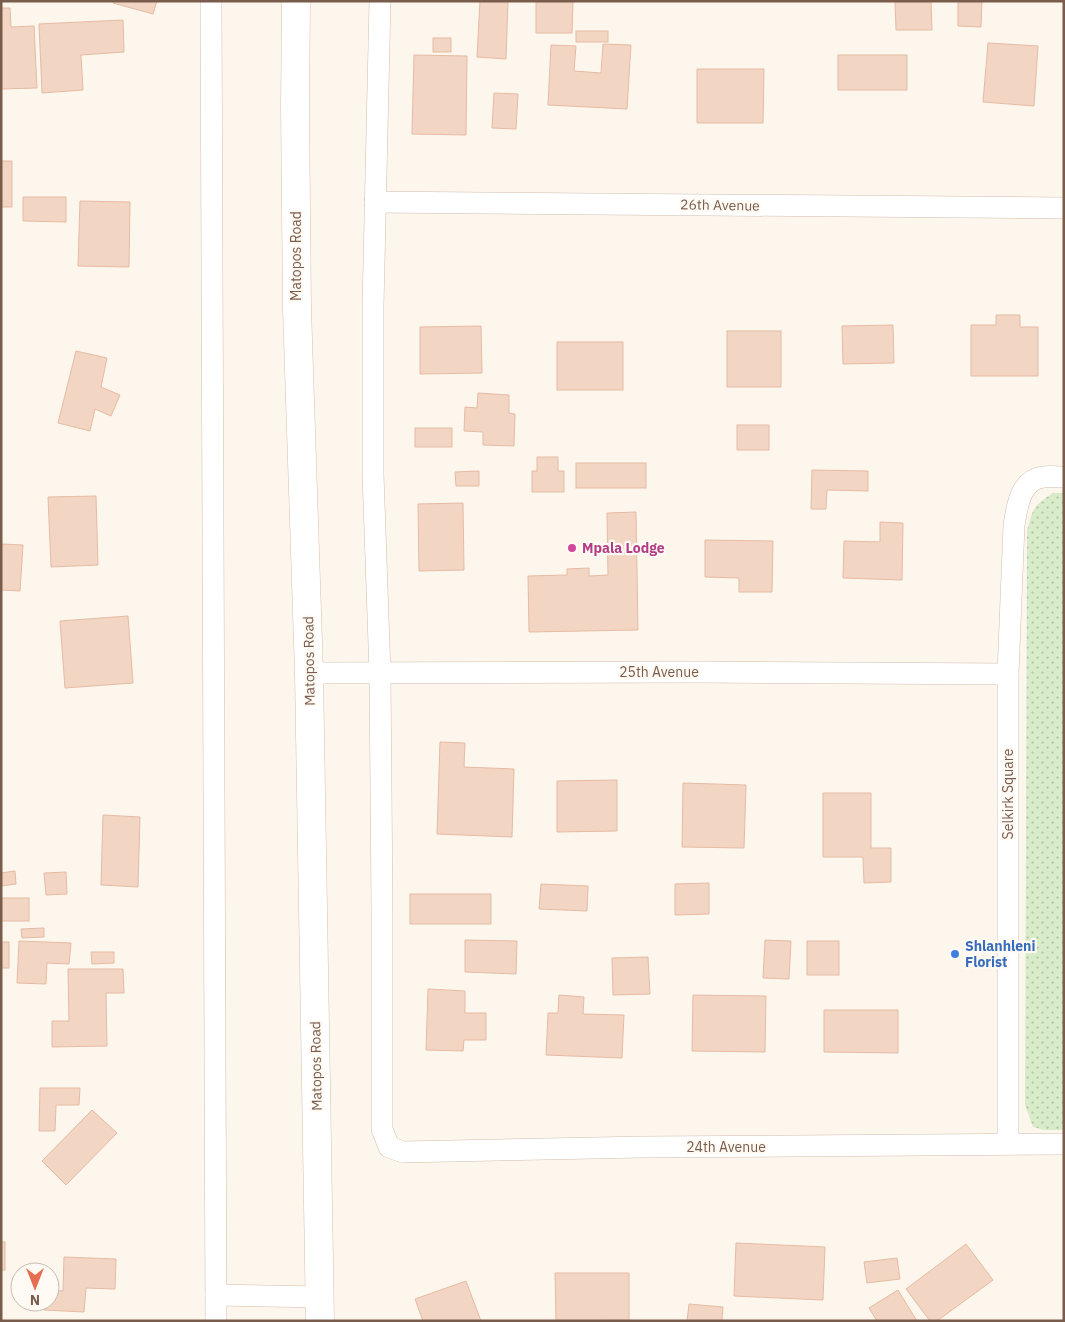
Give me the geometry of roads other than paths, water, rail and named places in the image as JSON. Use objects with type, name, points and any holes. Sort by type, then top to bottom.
[{"type":"main road","name":"Matopos Road","points":[[296,1],[297,309],[309,673],[320,1309]]},
{"type":"street","points":[[211,1],[216,1321]]},
{"type":"street","points":[[380,1],[373,306],[373,474],[380,673]]},
{"type":"street","name":"26th Avenue","points":[[376,202],[1064,208]]},
{"type":"street","name":"Selkirk Square","points":[[1008,1144],[1008,674],[1014,525],[1018,502],[1027,486],[1042,477],[1064,477]]},
{"type":"street","name":"25th Avenue","points":[[309,673],[709,672],[1008,674]]},
{"type":"street","name":"24th Avenue","points":[[380,673],[382,1128],[389,1147],[403,1152],[663,1147],[1064,1144]]},
{"type":"street","points":[[216,1295],[320,1309]]},
{"type":"place","name":"Mpala Lodge","points":[[572,548]]},
{"type":"place","name":"Shlanhleni Florist","points":[[955,954]]}]
